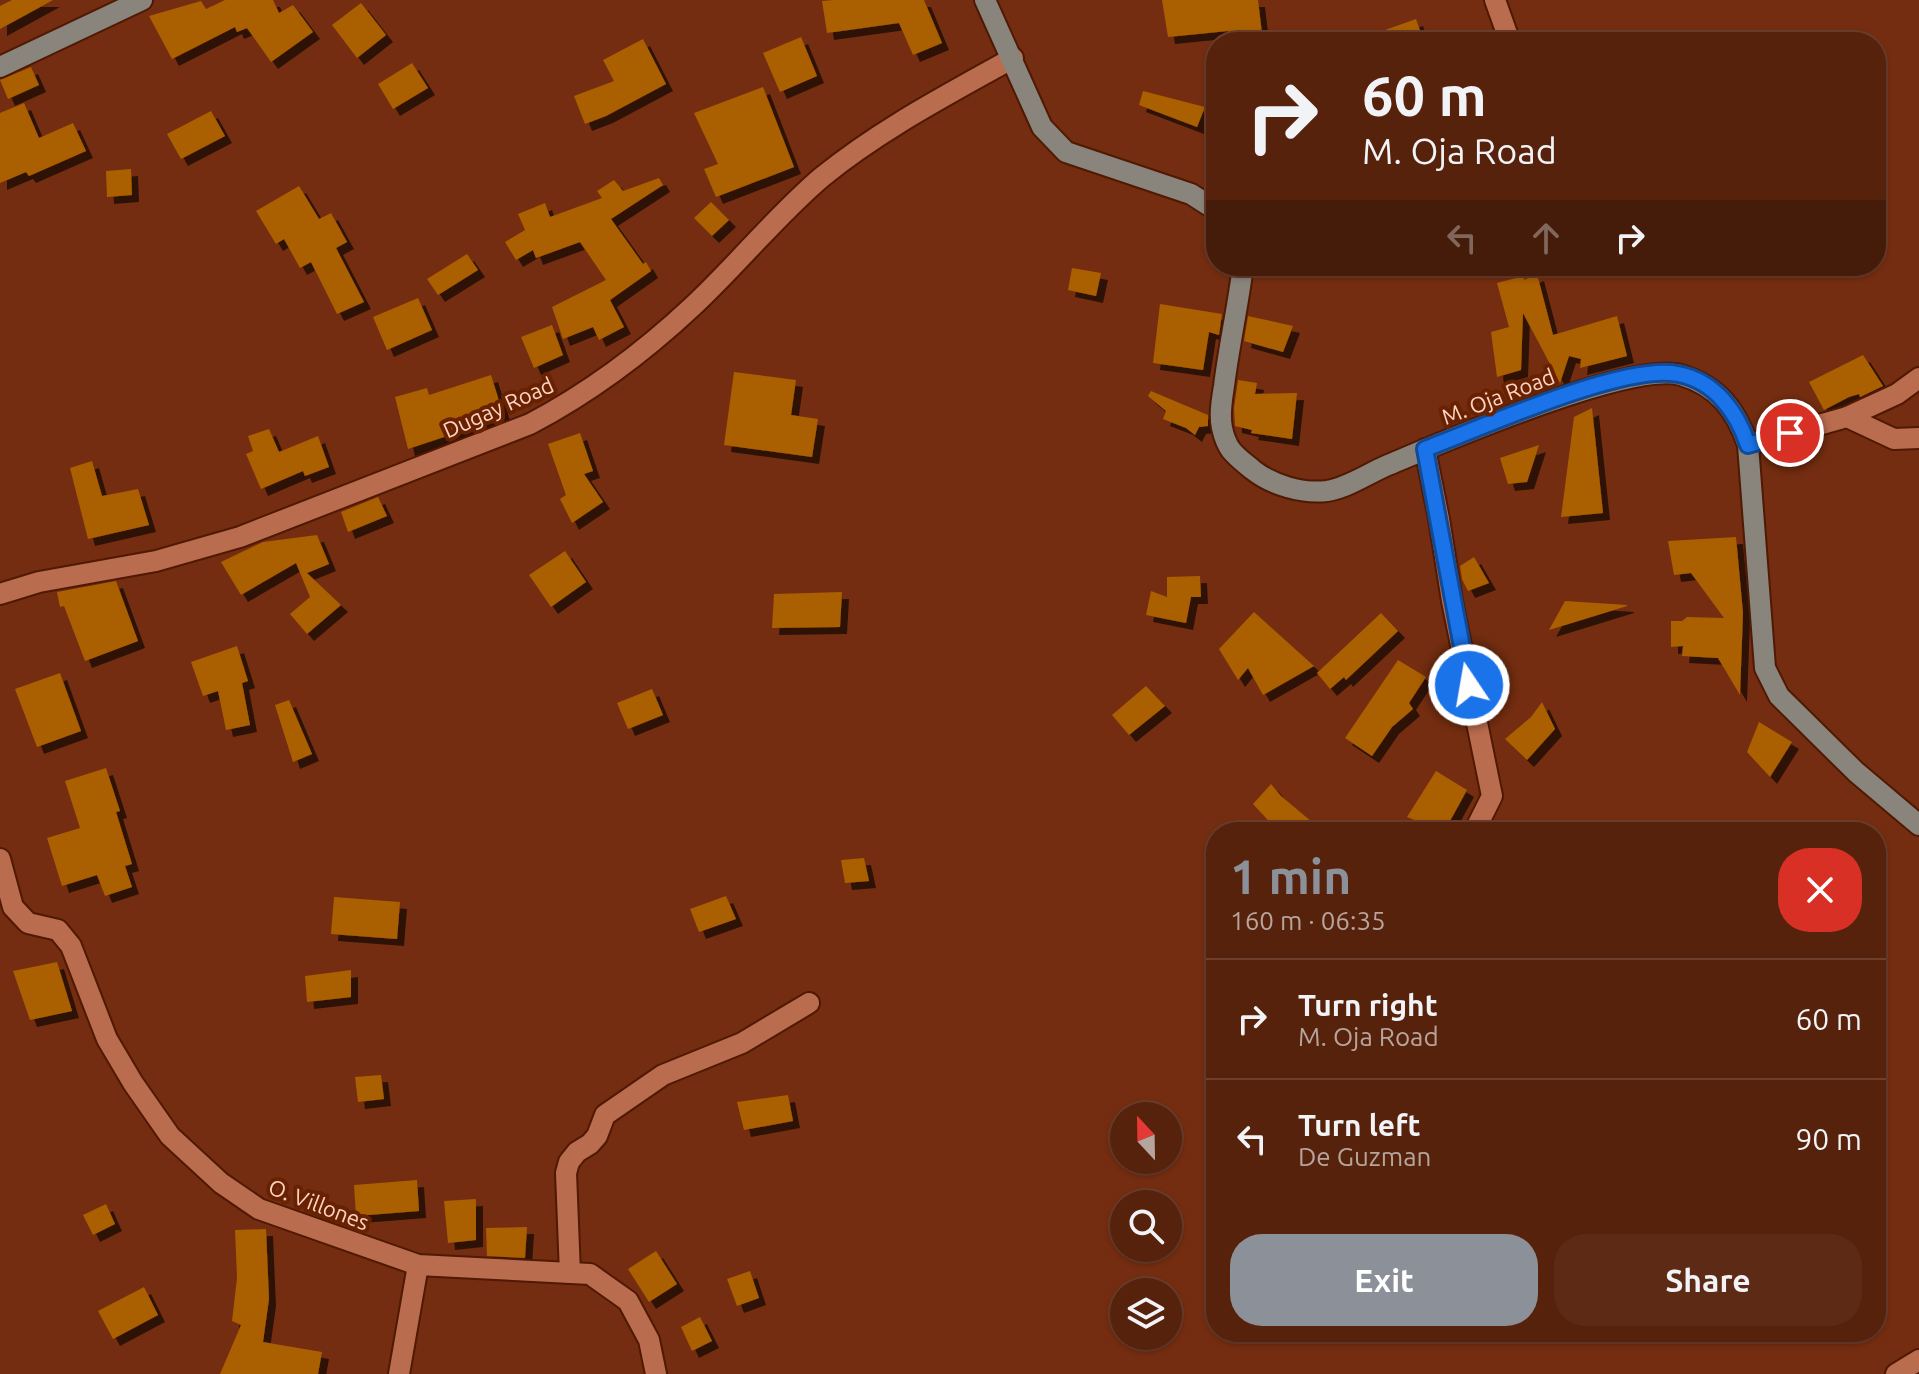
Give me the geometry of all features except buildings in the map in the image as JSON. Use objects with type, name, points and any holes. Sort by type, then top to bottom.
[{"type":"street","points":[[0,67],[142,0]]},
{"type":"street","points":[[985,0],[1042,127],[1066,152],[1191,194],[1206,204]]},
{"type":"street","points":[[1495,0],[1506,32]]},
{"type":"street","name":"Dugay Road","points":[[0,594],[39,582],[156,561],[240,537],[530,424],[566,405],[691,308],[820,179],[881,132],[1013,58]]},
{"type":"street","name":"M. Oja Road","points":[[1242,276],[1221,414],[1229,451],[1260,475],[1297,490],[1328,491],[1425,449],[1586,389],[1635,376],[1677,374],[1697,381],[1723,397],[1742,426],[1748,445],[1765,668],[1779,696],[1856,772],[1919,825]]},
{"type":"street","points":[[1748,445],[1847,417],[1897,394],[1919,378]]},
{"type":"street","points":[[1847,417],[1894,439],[1919,438]]},
{"type":"street","points":[[1425,449],[1492,796],[1479,822]]},
{"type":"street","name":"O. Villones","points":[[0,859],[13,907],[28,923],[58,930],[71,946],[107,1039],[170,1136],[221,1183],[259,1209],[418,1265],[590,1274],[628,1301],[649,1340],[656,1374]]},
{"type":"street","points":[[570,1273],[566,1173],[569,1162],[577,1152],[597,1136],[605,1115],[663,1075],[742,1043],[809,1003]]},
{"type":"street","points":[[399,1374],[418,1265]]},
{"type":"street","points":[[1896,1374],[1919,1360]]},
{"type":"route","points":[[1469,685],[1425,449],[1586,389],[1635,376],[1677,374],[1697,381],[1723,397],[1742,426],[1748,445],[1790,433]]}]
